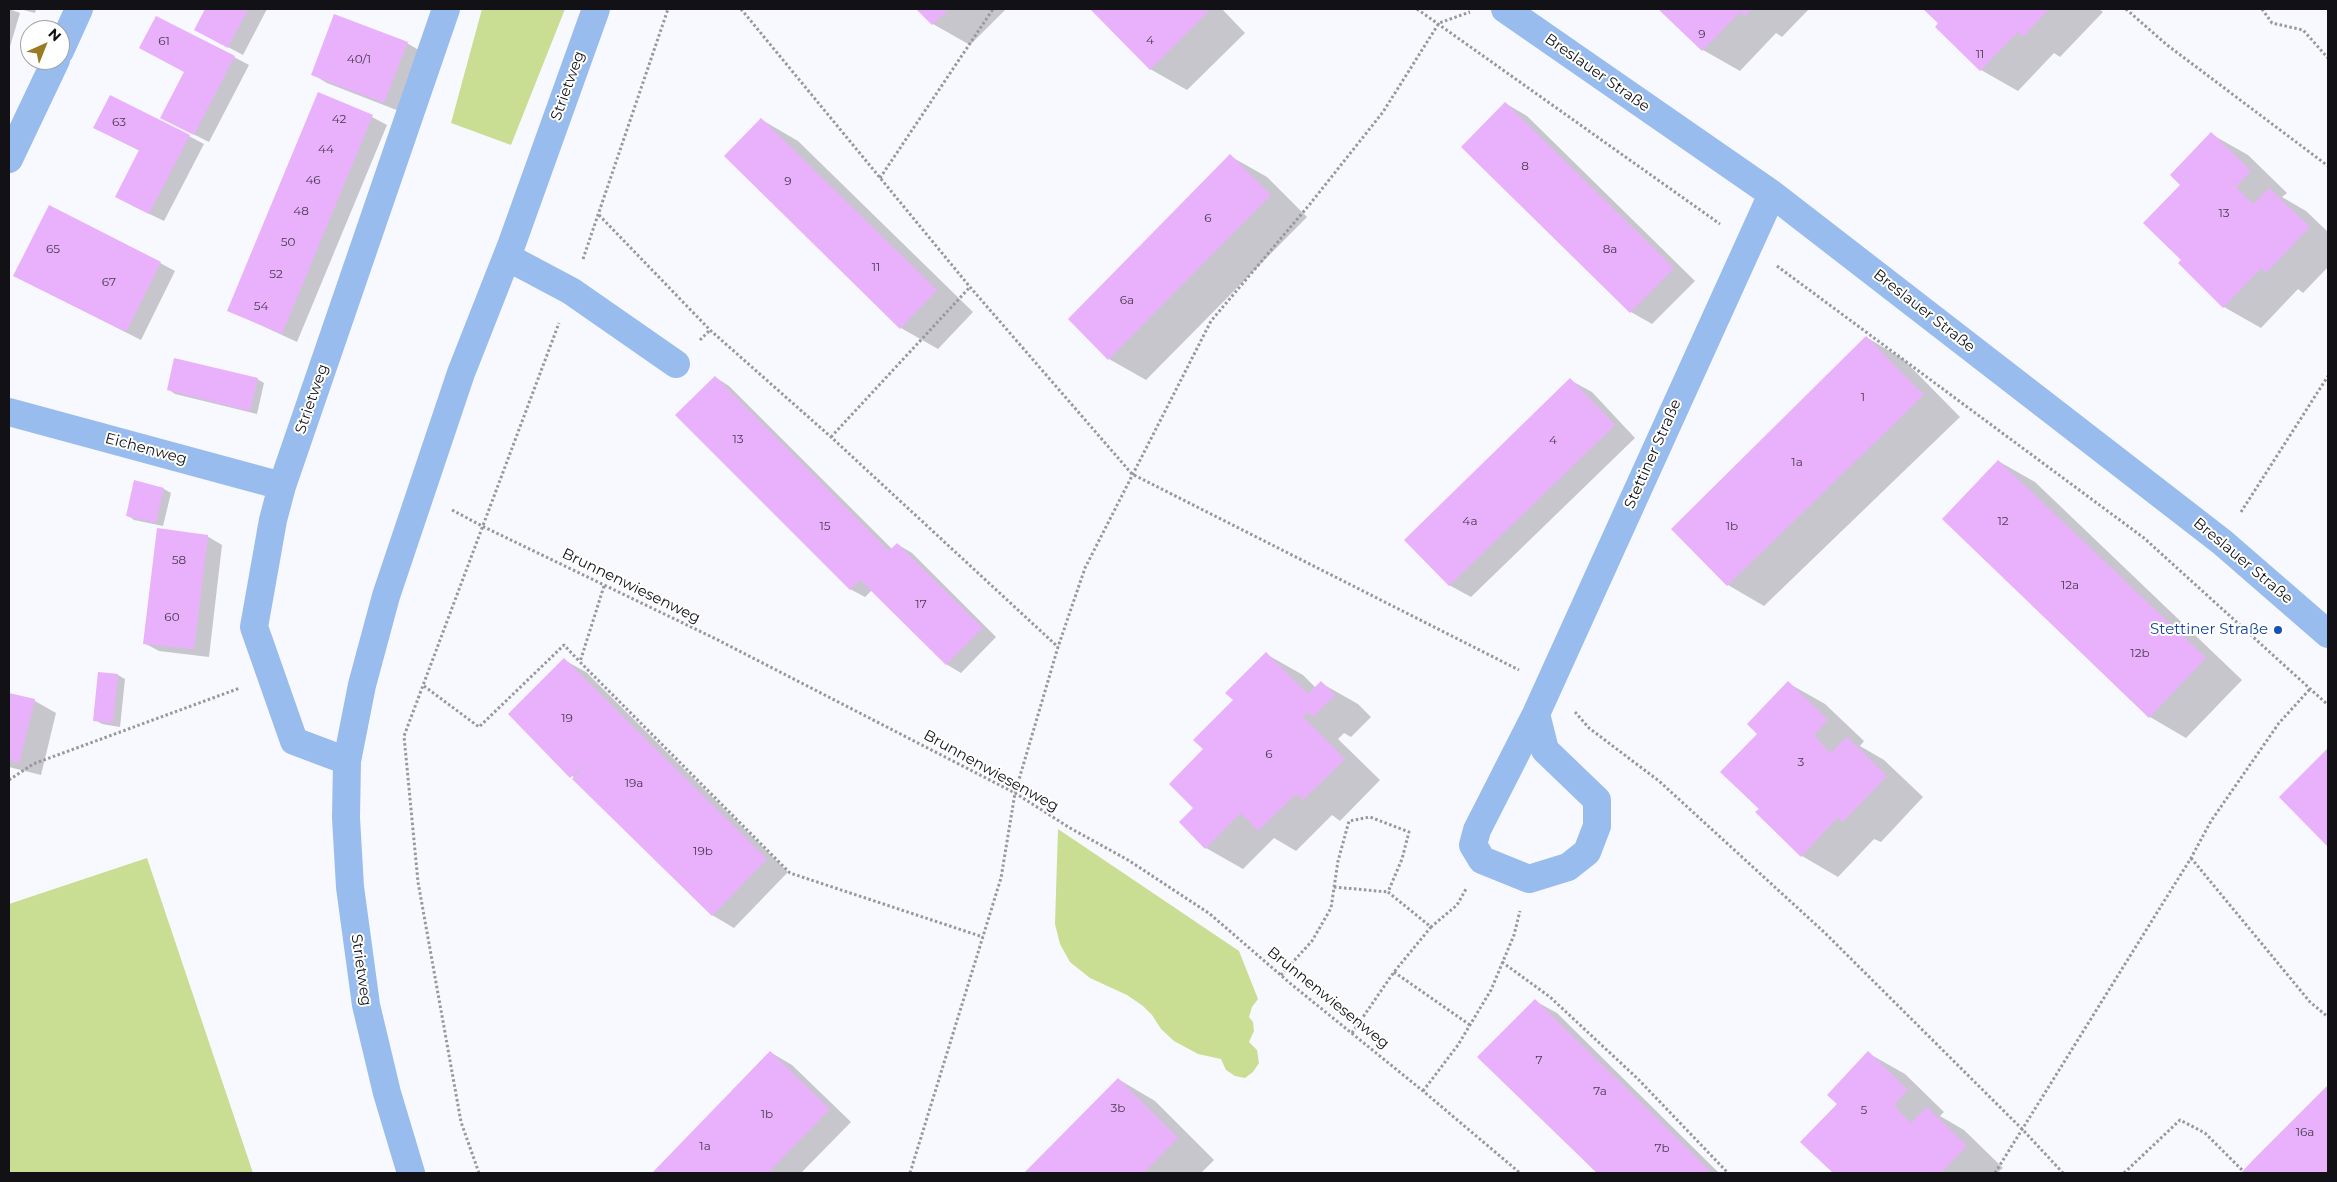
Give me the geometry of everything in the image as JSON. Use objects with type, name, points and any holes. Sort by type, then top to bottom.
[{"type":"street","points":[[70,29],[79,9]]},
{"type":"street","name":"Strietweg","points":[[347,761],[294,741],[254,627],[273,520],[282,486],[446,9]]},
{"type":"street","name":"Strietweg","points":[[411,1173],[387,1092],[366,1005],[350,887],[346,818],[347,761],[362,685],[386,596],[461,373],[507,257],[596,9]]},
{"type":"street","name":"Breslauer Straße","points":[[1505,9],[1772,194],[2222,542],[2328,634]]},
{"type":"street","points":[[9,159],[51,70]]},
{"type":"street","name":"Stettiner Straße","points":[[1529,879],[1482,860],[1473,845],[1477,830],[1536,714],[1772,194]]},
{"type":"street","points":[[507,257],[571,291],[676,364]]},
{"type":"street","name":"Eichenweg","points":[[9,412],[282,486]]},
{"type":"street","points":[[1529,879],[1568,866],[1587,852],[1598,826],[1597,800],[1545,750],[1536,714]]},
{"type":"path","points":[[479,1173],[461,1122],[418,882],[404,736],[484,527],[599,215],[668,9]]},
{"type":"path","points":[[741,9],[814,94],[970,287],[1132,474],[1549,685],[1589,728],[1659,781],[1824,933],[2023,1130],[2062,1173]]},
{"type":"path","points":[[880,178],[993,9]]},
{"type":"path","points":[[1417,9],[1748,244],[2144,538],[2328,705]]},
{"type":"path","points":[[910,1173],[984,937],[1001,878],[1015,793],[1058,648],[1085,568],[1211,321],[1310,204],[1383,112],[1439,23],[1478,9]]},
{"type":"path","points":[[2262,9],[2272,23],[2303,30],[2328,58]]},
{"type":"path","points":[[2129,10],[2167,44],[2328,166]]},
{"type":"path","points":[[2303,30],[2307,26]]},
{"type":"path","points":[[599,215],[710,330],[831,437],[1058,648]]},
{"type":"path","points":[[831,437],[970,287]]},
{"type":"path","points":[[2222,542],[2328,376]]},
{"type":"path","name":"Brunnenwiesenweg","points":[[421,492],[484,527],[716,639],[1015,793],[1070,828],[1128,860],[1210,914],[1520,1173]]},
{"type":"path","points":[[580,662],[604,586]]},
{"type":"path","points":[[424,686],[479,727],[564,646],[790,873],[984,937]]},
{"type":"path","points":[[9,780],[33,764],[271,676]]},
{"type":"path","points":[[1995,1173],[2191,858],[2211,821],[2279,723],[2310,689]]},
{"type":"path","points":[[1281,975],[1312,941],[1331,908],[1338,861],[1349,821],[1370,816],[1409,832],[1402,860],[1388,892]]},
{"type":"path","points":[[2191,858],[2310,1002],[2328,1017]]},
{"type":"path","points":[[1423,1091],[1458,1045],[1491,990],[1514,935],[1529,879]]},
{"type":"path","points":[[1334,887],[1388,892],[1430,927]]},
{"type":"path","points":[[1352,1033],[1394,972],[1430,927],[1457,905]]},
{"type":"path","points":[[1502,962],[1550,997],[1638,1079],[1728,1173]]},
{"type":"path","points":[[1394,972],[1470,1024]]},
{"type":"path","points":[[2124,1173],[2180,1120],[2205,1133],[2243,1171]]},
{"type":"green space","points":[[482,9],[565,9],[511,145],[451,123]]},
{"type":"green space","points":[[1058,829],[1239,951],[1258,999],[1252,1007],[1249,1017],[1253,1022],[1254,1031],[1249,1042],[1257,1050],[1259,1063],[1253,1072],[1245,1078],[1235,1076],[1226,1070],[1221,1059],[1198,1054],[1174,1041],[1161,1029],[1152,1015],[1143,1006],[1127,995],[1090,978],[1070,962],[1060,944],[1055,924]]},
{"type":"green space","points":[[147,858],[253,1173],[9,1173],[9,904]]},
{"type":"building","points":[[205,9],[248,9],[228,48],[194,30]]},
{"type":"building","points":[[916,9],[949,9],[932,25]]},
{"type":"building","points":[[1090,9],[1207,9],[1209,11],[1150,70]]},
{"type":"building","points":[[1658,9],[1752,9],[1745,16],[1740,12],[1702,51]]},
{"type":"building","points":[[1923,9],[2049,9],[2023,37],[2018,32],[1980,71],[1935,27],[1938,23]]},
{"type":"building","points":[[334,14],[408,42],[384,103],[311,75]]},
{"type":"building","points":[[156,16],[235,56],[194,135],[160,118],[184,72],[139,48]]},
{"type":"building","points":[[318,92],[373,115],[282,334],[227,311]]},
{"type":"building","points":[[110,95],[190,135],[149,214],[115,197],[139,150],[93,128]]},
{"type":"building","points":[[1505,102],[1674,268],[1630,313],[1461,147]]},
{"type":"building","points":[[761,118],[937,290],[900,329],[724,156]]},
{"type":"building","points":[[2211,132],[2251,171],[2236,187],[2253,204],[2269,188],[2310,227],[2266,273],[2261,268],[2223,308],[2178,263],[2181,260],[2143,223],[2180,185],[2170,175]]},
{"type":"building","points":[[1230,154],[1271,195],[1108,360],[1068,319]]},
{"type":"building","points":[[49,205],[161,262],[126,332],[13,276]]},
{"type":"building","points":[[1866,336],[1924,395],[1727,586],[1671,529]]},
{"type":"building","points":[[174,358],[258,378],[250,411],[167,390]]},
{"type":"building","points":[[715,376],[889,551],[897,543],[983,628],[946,665],[860,580],[850,590],[675,415]]},
{"type":"building","points":[[1570,378],[1615,425],[1449,586],[1404,540]]},
{"type":"building","points":[[1998,460],[2206,658],[2149,718],[1942,519]]},
{"type":"building","points":[[134,480],[164,488],[156,523],[126,516]]},
{"type":"building","points":[[157,528],[208,535],[194,649],[143,644]]},
{"type":"building","points":[[1266,652],[1308,694],[1321,681],[1335,695],[1313,717],[1308,712],[1303,717],[1345,759],[1303,800],[1296,794],[1258,831],[1241,813],[1205,849],[1179,822],[1193,808],[1169,784],[1203,749],[1193,740],[1233,700],[1225,693]]},
{"type":"building","points":[[564,658],[767,859],[712,916],[572,779],[589,761],[570,778],[508,714]]},
{"type":"building","points":[[98,672],[118,674],[113,723],[93,721]]},
{"type":"building","points":[[1788,681],[1828,720],[1814,735],[1830,753],[1847,737],[1887,776],[1843,822],[1838,817],[1801,857],[1755,812],[1759,809],[1720,772],[1757,734],[1747,724]]},
{"type":"building","points":[[9,693],[35,699],[19,763],[9,760]]},
{"type":"building","points":[[2328,748],[2328,847],[2279,797]]},
{"type":"building","points":[[1535,999],[1712,1173],[1597,1173],[1477,1057]]},
{"type":"building","points":[[770,1051],[830,1109],[768,1173],[652,1173]]},
{"type":"building","points":[[1868,1051],[1908,1090],[1894,1105],[1910,1123],[1927,1107],[1967,1146],[1941,1173],[1833,1173],[1800,1142],[1837,1104],[1827,1095]]},
{"type":"building","points":[[1118,1078],[1178,1138],[1144,1173],[1024,1173]]},
{"type":"building","points":[[2328,1085],[2328,1173],[2241,1173],[2253,1160]]},
{"type":"place","name":"Stettiner Straße","points":[[2278,630]]}]
